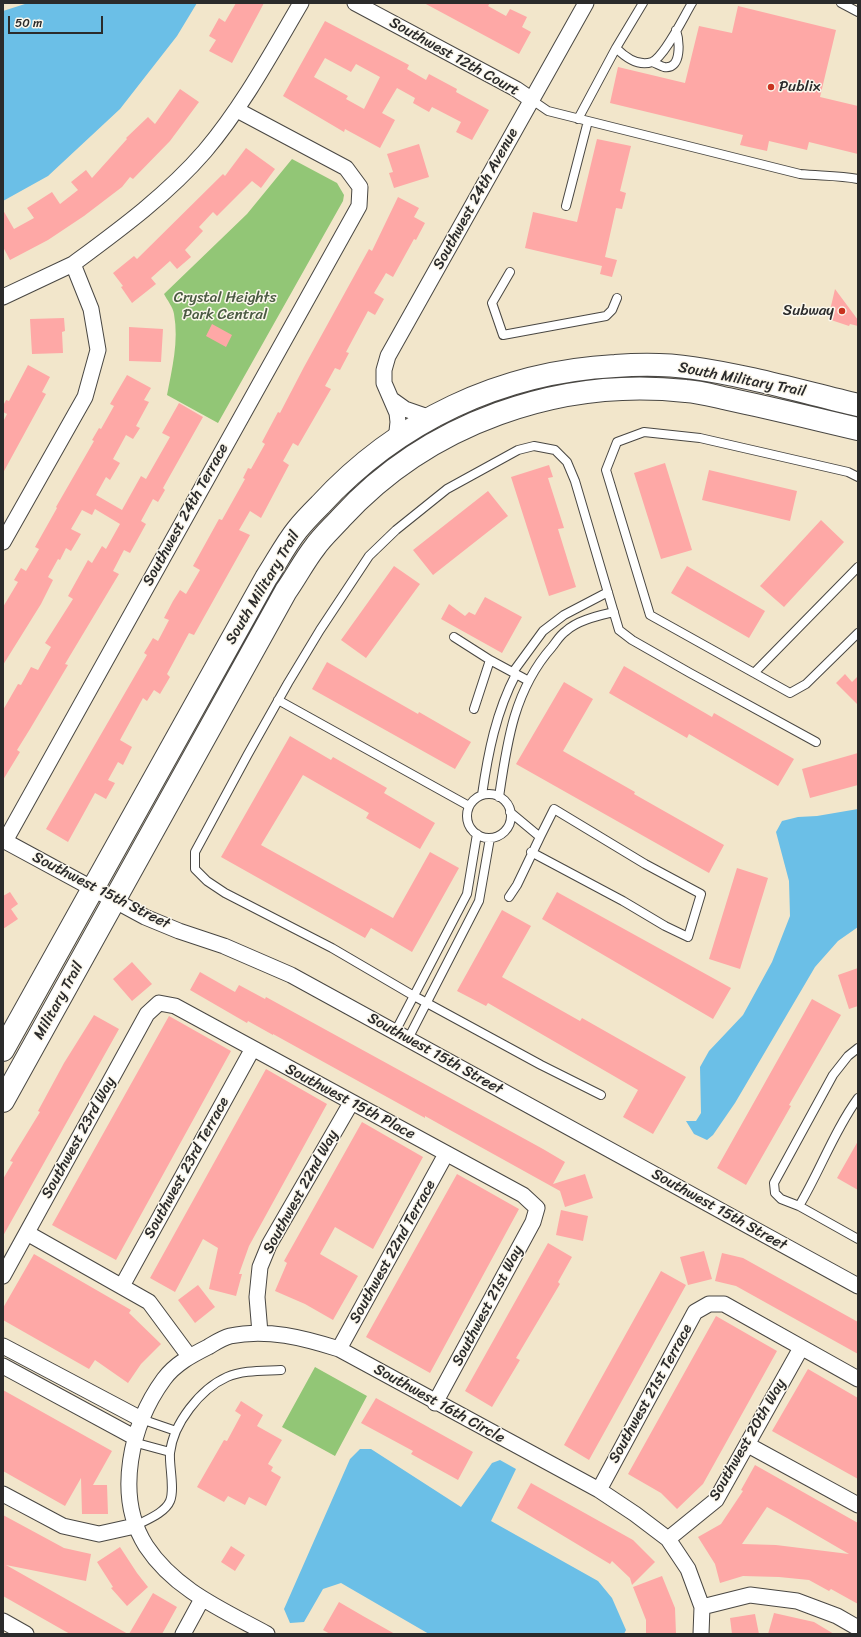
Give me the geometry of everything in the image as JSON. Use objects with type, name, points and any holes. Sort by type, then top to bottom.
[{"type":"street","points":[[3,298],[73,264],[133,219],[204,152],[238,110],[301,3]]},
{"type":"street","name":"Southwest 12th Court","points":[[355,3],[516,89],[532,100]]},
{"type":"street","name":"Southwest 24th Avenue","points":[[396,441],[398,422],[397,413],[384,383],[384,370],[388,356],[586,3]]},
{"type":"street","name":"Southwest 24th Terrace","points":[[4,841],[359,206],[360,187],[346,168],[238,110]]},
{"type":"street","points":[[3,542],[85,397],[98,350],[91,309],[73,264]]},
{"type":"street","name":"South Military Trail","points":[[92,889],[266,578],[297,530],[356,469],[431,418],[502,386],[541,375],[590,367],[644,364],[692,368],[715,372],[858,405]]},
{"type":"street","name":"South Military Trail","points":[[114,901],[286,591],[315,546],[353,505],[378,482],[424,449],[464,428],[514,407],[595,390],[645,388],[687,391],[747,403],[858,429]]},
{"type":"street","points":[[391,399],[406,409],[431,418]]},
{"type":"street","name":"Southwest 15th Street","points":[[4,841],[114,901],[165,926],[224,946],[261,961],[402,1036],[858,1286]]},
{"type":"street","name":"Military Trail","points":[[3,1050],[92,889]]},
{"type":"street","name":"Military Trail","points":[[3,1102],[114,901]]},
{"type":"street","name":"Southwest 15th Place","points":[[159,1003],[175,1006],[252,1050],[523,1195],[537,1208]]},
{"type":"street","name":"Southwest 23rd Way","points":[[3,1276],[147,1014],[159,1003]]},
{"type":"street","name":"Southwest 23rd Terrace","points":[[122,1286],[252,1050]]},
{"type":"street","name":"Southwest 22nd Way","points":[[260,1333],[257,1297],[260,1267],[269,1245],[351,1102]]},
{"type":"street","name":"Southwest 22nd Terrace","points":[[339,1349],[446,1154]]},
{"type":"street","name":"Southwest 21st Way","points":[[435,1403],[533,1222],[537,1208]]},
{"type":"street","points":[[27,1233],[149,1302],[189,1356]]},
{"type":"street","name":"Southwest 21st Terrace","points":[[599,1490],[695,1312],[709,1304],[724,1304],[801,1348]]},
{"type":"street","name":"Southwest 16th Circle","points":[[135,1526],[130,1494],[129,1464],[134,1439],[141,1419],[165,1378],[189,1356],[228,1337],[260,1333],[302,1337],[339,1349],[435,1403],[599,1490],[635,1514],[668,1539],[688,1569],[702,1607],[701,1634]]},
{"type":"street","points":[[3,1346],[141,1419]]},
{"type":"street","points":[[801,1348],[858,1379]]},
{"type":"street","name":"Southwest 20th Way","points":[[668,1539],[716,1500],[801,1348]]},
{"type":"street","points":[[3,1366],[134,1439]]},
{"type":"street","points":[[748,1445],[858,1505]]},
{"type":"street","points":[[3,1494],[63,1526],[99,1534],[135,1526],[147,1547],[173,1578],[202,1599],[267,1634]]},
{"type":"street","points":[[702,1607],[750,1595],[797,1601],[837,1616],[858,1628]]},
{"type":"street","points":[[183,1634],[202,1599]]},
{"type":"street","points":[[3,1621],[26,1634]]},
{"type":"lane","points":[[578,119],[616,48],[643,3]]},
{"type":"lane","points":[[652,62],[664,51],[692,3]]},
{"type":"lane","points":[[841,3],[858,12]]},
{"type":"lane","points":[[616,48],[626,58],[640,63],[652,62],[665,67],[670,66],[674,63],[680,48],[676,30]]},
{"type":"lane","points":[[532,100],[548,111],[800,174],[843,176],[858,179]]},
{"type":"lane","points":[[566,206],[588,121]]},
{"type":"lane","points":[[510,272],[492,303],[503,335],[606,316],[612,310],[617,298]]},
{"type":"lane","points":[[858,477],[848,472],[700,438],[644,432],[617,442],[606,470],[650,616],[790,692],[806,684],[858,633]]},
{"type":"lane","points":[[601,1094],[541,1065],[414,996],[332,948],[225,893],[207,881],[195,869],[195,852],[278,700],[320,630],[369,556],[396,530],[447,489],[518,450],[534,446],[555,450],[567,462],[574,481],[619,630],[632,640],[816,742]]},
{"type":"lane","points":[[754,673],[858,567]]},
{"type":"lane","points":[[482,795],[487,758],[504,696],[514,673],[543,631],[564,615],[608,592]]},
{"type":"lane","points":[[498,797],[507,743],[521,696],[538,663],[566,630],[595,616],[614,612]]},
{"type":"lane","points":[[454,637],[490,660],[528,680]]},
{"type":"lane","points":[[474,709],[490,660]]},
{"type":"lane","points":[[278,700],[470,806]]},
{"type":"lane","points":[[492,794],[498,797],[508,805],[510,812],[508,827],[497,836],[490,838],[477,834],[472,830],[467,818],[472,801],[482,795],[492,794]]},
{"type":"lane","points":[[509,897],[517,885],[531,852],[554,809],[645,864],[702,894],[688,937],[664,926],[531,852]]},
{"type":"lane","points":[[510,812],[540,837]]},
{"type":"lane","points":[[402,1036],[414,996],[467,894],[477,834]]},
{"type":"lane","points":[[402,1036],[426,1002],[479,901],[490,838]]},
{"type":"lane","points":[[858,1048],[848,1056],[833,1075],[774,1183],[775,1193],[780,1199],[799,1206],[858,1239]]},
{"type":"lane","points":[[799,1206],[814,1182],[846,1114],[858,1098]]},
{"type":"lane","points":[[135,1526],[164,1509],[170,1501],[170,1452],[176,1431],[187,1412],[203,1393],[227,1377],[255,1371],[281,1370]]},
{"type":"lane","points":[[141,1419],[176,1431]]},
{"type":"lane","points":[[134,1439],[170,1452]]},
{"type":"green space","name":"Crystal Heights Park Central","points":[[292,159],[337,183],[344,195],[343,201],[218,423],[167,395],[176,334],[173,311],[164,294],[247,214]]},
{"type":"green space","points":[[315,1367],[367,1396],[335,1456],[282,1427]]},
{"type":"water","points":[[28,3],[197,3],[177,36],[120,109],[48,176],[3,201],[3,11]]},
{"type":"water","points":[[858,809],[858,927],[838,941],[815,967],[735,1103],[713,1135],[707,1140],[694,1134],[686,1121],[696,1121],[701,1113],[700,1067],[709,1051],[743,1015],[772,962],[790,916],[789,881],[776,832],[782,821],[798,817],[817,816]]},
{"type":"water","points":[[360,1449],[371,1449],[461,1507],[492,1463],[500,1460],[516,1469],[491,1521],[598,1581],[612,1598],[626,1630],[624,1634],[429,1634],[341,1583],[323,1589],[304,1622],[290,1623],[284,1609],[350,1459]]},
{"type":"building","points":[[236,3],[264,3],[232,63],[209,51],[216,40],[209,36],[219,18],[225,22]]},
{"type":"building","points":[[424,3],[490,3],[488,6],[506,16],[510,9],[527,17],[522,27],[531,32],[519,54]]},
{"type":"building","name":"Publix","points":[[738,6],[836,30],[820,97],[858,106],[858,154],[809,142],[807,150],[769,141],[767,151],[740,145],[743,135],[610,103],[618,67],[685,83],[699,26],[732,33]]},
{"type":"building","points":[[325,21],[409,65],[407,69],[426,80],[429,74],[457,89],[456,92],[489,110],[472,140],[456,132],[461,122],[432,107],[429,112],[413,103],[415,98],[397,88],[382,113],[395,120],[380,148],[345,129],[344,132],[283,96]],"holes":[[[325,58],[351,72],[356,64],[380,77],[364,109],[346,99],[348,96],[314,77]]]},
{"type":"building","points":[[180,89],[199,102],[170,141],[133,179],[130,177],[122,187],[84,216],[48,240],[10,260],[3,247],[3,210],[14,229],[34,218],[27,208],[52,192],[60,204],[78,190],[71,182],[86,170],[92,178],[127,139],[126,138],[148,117],[155,124]]},
{"type":"building","points":[[597,139],[631,146],[620,191],[626,193],[622,209],[616,208],[605,257],[617,260],[612,277],[600,274],[602,266],[525,248],[533,212],[577,222]]},
{"type":"building","points":[[419,144],[429,177],[394,188],[389,173],[393,172],[387,154]]},
{"type":"building","points":[[246,148],[275,169],[261,188],[252,181],[217,216],[213,212],[199,227],[203,231],[185,250],[191,257],[177,269],[170,261],[151,278],[156,284],[132,303],[121,287],[123,286],[113,273],[134,256],[137,259],[223,174],[225,176]]},
{"type":"building","points":[[398,197],[419,208],[414,217],[425,223],[416,240],[414,239],[393,277],[386,273],[374,293],[384,299],[375,315],[368,311],[346,352],[349,353],[340,370],[335,368],[325,386],[331,389],[298,446],[293,443],[283,461],[289,465],[261,518],[250,511],[239,530],[250,535],[194,635],[189,633],[167,674],[170,677],[160,694],[154,690],[147,701],[143,698],[120,740],[132,747],[123,765],[118,762],[108,780],[115,783],[106,799],[95,793],[68,842],[46,829],[147,655],[144,653],[153,638],[158,641],[169,620],[164,618],[173,601],[180,590],[186,594],[200,570],[193,566],[219,519],[222,520],[245,479],[243,478],[248,468],[251,469],[265,444],[262,442],[278,412],[280,413],[369,249],[372,251]]},
{"type":"building","points":[[835,289],[858,320],[858,326],[850,324],[849,326],[828,319]]},
{"type":"building","points":[[64,318],[65,331],[62,332],[63,353],[32,354],[30,319]]},
{"type":"building","points":[[212,324],[232,335],[226,347],[206,336]]},
{"type":"building","points":[[129,327],[163,329],[161,362],[129,361]]},
{"type":"building","points":[[28,365],[50,377],[42,392],[46,394],[3,473],[3,422],[7,414],[3,412],[3,406],[6,400],[9,401]]},
{"type":"building","points":[[127,375],[151,388],[144,400],[149,402],[136,426],[140,428],[133,439],[126,435],[113,459],[120,463],[110,480],[106,477],[96,495],[122,510],[141,476],[146,479],[170,437],[162,433],[179,403],[203,417],[163,488],[165,490],[158,502],[153,499],[141,521],[146,524],[130,553],[124,550],[113,571],[119,574],[65,664],[68,665],[17,750],[20,752],[3,780],[3,710],[18,684],[21,685],[31,667],[38,670],[51,647],[45,643],[73,599],[68,596],[88,560],[92,563],[102,546],[106,549],[120,524],[95,509],[92,515],[82,510],[71,529],[81,534],[71,551],[66,548],[60,560],[58,559],[48,577],[53,580],[41,604],[3,665],[3,607],[18,582],[14,580],[21,568],[26,571],[39,549],[35,547],[94,441],[92,440],[99,428],[101,429],[114,406],[110,404]]},
{"type":"building","points":[[665,463],[692,550],[661,559],[634,473]]},
{"type":"building","points":[[549,465],[553,477],[548,478],[564,528],[558,529],[576,587],[549,596],[511,477]]},
{"type":"building","points":[[709,470],[797,491],[790,521],[702,500]]},
{"type":"building","points":[[488,491],[508,516],[433,575],[413,550]]},
{"type":"building","points":[[821,520],[844,542],[784,607],[760,586]]},
{"type":"building","points":[[394,566],[420,584],[366,658],[341,640]]},
{"type":"building","points":[[687,566],[765,611],[749,638],[671,593]]},
{"type":"building","points":[[485,597],[522,617],[502,653],[441,619],[449,604],[465,616],[469,612],[475,615]]},
{"type":"building","points":[[327,662],[418,714],[419,712],[471,742],[455,769],[312,689]]},
{"type":"building","points":[[624,666],[712,717],[714,713],[794,759],[778,786],[689,734],[687,738],[609,693]]},
{"type":"building","points":[[845,674],[852,682],[858,676],[858,705],[836,683]]},
{"type":"building","points":[[564,682],[593,699],[563,751],[635,792],[634,794],[724,845],[709,873],[516,764]]},
{"type":"building","points":[[290,736],[331,760],[333,757],[387,788],[384,793],[435,823],[420,849],[366,818],[369,813],[303,775],[261,845],[393,918],[430,852],[459,868],[412,952],[371,928],[365,938],[221,857]]},
{"type":"building","points":[[858,753],[858,785],[810,798],[802,769]]},
{"type":"building","points":[[737,868],[768,878],[740,969],[709,959]]},
{"type":"building","points":[[10,892],[18,904],[11,909],[18,919],[3,929],[3,896]]},
{"type":"building","points":[[557,892],[731,988],[713,1019],[542,919]]},
{"type":"building","points":[[502,910],[531,926],[502,977],[580,1021],[582,1018],[686,1077],[653,1134],[623,1117],[638,1090],[488,1003],[486,1006],[457,991]]},
{"type":"building","points":[[132,962],[152,984],[132,1001],[113,979]]},
{"type":"building","points":[[858,968],[858,1006],[849,1009],[838,975]]},
{"type":"building","points":[[200,972],[235,992],[239,985],[265,999],[266,997],[543,1149],[565,1162],[553,1184],[585,1174],[593,1198],[565,1207],[560,1191],[273,1034],[248,1021],[247,1023],[190,990]]},
{"type":"building","points":[[812,999],[841,1015],[789,1105],[791,1106],[746,1185],[717,1168]]},
{"type":"building","points":[[94,1015],[119,1029],[3,1236],[3,1179],[13,1162],[10,1161],[40,1112],[38,1111],[64,1063]]},
{"type":"building","points":[[169,1016],[231,1051],[116,1260],[52,1225]]},
{"type":"building","points":[[266,1069],[327,1104],[249,1246],[239,1274],[242,1274],[236,1296],[209,1289],[218,1248],[203,1239],[175,1292],[150,1278]]},
{"type":"building","points":[[362,1122],[423,1157],[373,1249],[335,1227],[320,1254],[358,1276],[333,1320],[305,1304],[275,1291],[287,1263],[284,1261]]},
{"type":"building","points":[[858,1141],[858,1190],[837,1178]]},
{"type":"building","points":[[457,1174],[519,1209],[430,1373],[366,1337]]},
{"type":"building","points":[[561,1210],[588,1216],[583,1241],[556,1235]]},
{"type":"building","points":[[548,1243],[572,1257],[558,1282],[560,1284],[516,1358],[520,1360],[492,1407],[465,1391]]},
{"type":"building","points":[[704,1251],[712,1279],[688,1285],[680,1257]]},
{"type":"building","points":[[722,1253],[743,1258],[858,1322],[858,1354],[736,1286],[715,1281]]},
{"type":"building","points":[[34,1254],[131,1310],[129,1313],[161,1344],[141,1364],[128,1383],[95,1360],[89,1369],[3,1320],[3,1308]]},
{"type":"building","points":[[661,1271],[686,1285],[589,1460],[564,1445]]},
{"type":"building","points":[[198,1285],[215,1307],[195,1323],[178,1300]]},
{"type":"building","points":[[716,1316],[777,1351],[703,1484],[677,1509],[661,1493],[628,1474]]},
{"type":"building","points":[[808,1369],[858,1398],[858,1479],[772,1431]]},
{"type":"building","points":[[3,1390],[112,1451],[93,1485],[107,1485],[108,1514],[82,1514],[81,1478],[65,1506],[3,1471]]},
{"type":"building","points":[[376,1398],[473,1452],[458,1480],[411,1454],[413,1451],[361,1423]]},
{"type":"building","points":[[241,1401],[263,1415],[257,1426],[282,1440],[268,1464],[273,1467],[271,1471],[281,1477],[266,1506],[249,1497],[245,1505],[228,1496],[224,1502],[197,1487],[224,1440],[227,1441],[241,1415],[235,1411]]},
{"type":"building","points":[[755,1465],[858,1523],[858,1604],[831,1589],[829,1591],[809,1580],[743,1576],[720,1583],[715,1564],[698,1537],[721,1524],[743,1491],[741,1490]],"holes":[[[767,1507],[849,1554],[776,1545],[742,1544]]]},
{"type":"building","points":[[531,1483],[633,1540],[655,1562],[632,1585],[630,1578],[612,1561],[610,1564],[517,1508]]},
{"type":"building","points":[[3,1515],[64,1548],[91,1554],[86,1581],[6,1565],[128,1634],[70,1634],[3,1596]]},
{"type":"building","points":[[231,1546],[245,1555],[235,1571],[221,1562]]},
{"type":"building","points":[[120,1547],[148,1587],[127,1606],[111,1588],[113,1587],[97,1562]]},
{"type":"building","points":[[662,1576],[675,1608],[676,1634],[646,1634],[646,1620],[633,1587]]},
{"type":"building","points":[[153,1593],[177,1607],[162,1634],[129,1634]]},
{"type":"building","points":[[339,1602],[395,1634],[330,1634],[323,1630]]},
{"type":"building","points":[[774,1613],[814,1622],[834,1634],[768,1634]]},
{"type":"building","points":[[755,1614],[759,1634],[732,1634],[730,1618]]},
{"type":"place","name":"Publix","points":[[771,87]]},
{"type":"place","name":"Subway","points":[[842,311]]}]
